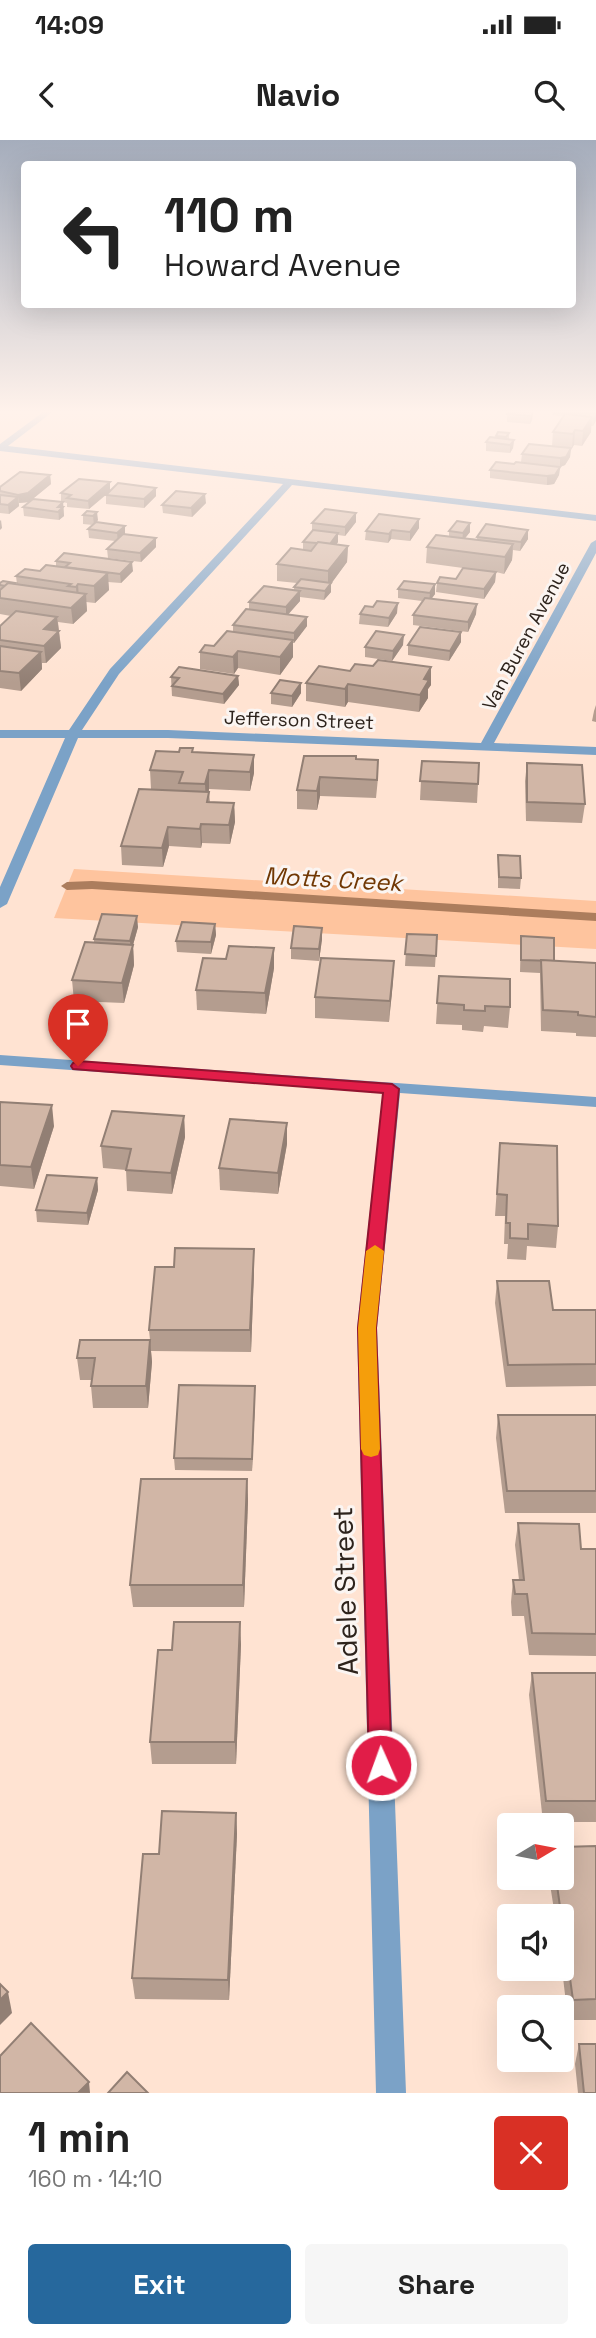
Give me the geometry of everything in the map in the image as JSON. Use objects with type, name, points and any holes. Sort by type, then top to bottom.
[{"type":"street","points":[[0,904],[73,734],[114,672],[272,501]]},
{"type":"street","points":[[453,501],[596,518]]},
{"type":"street","name":"Van Buren Avenue","points":[[486,746],[596,543]]},
{"type":"street","name":"Jefferson Street","points":[[0,734],[168,734],[596,751]]},
{"type":"street","points":[[0,1060],[596,1102]]},
{"type":"street","name":"Adele Street","points":[[391,2093],[367,1328],[392,1089]]},
{"type":"shaded area","points":[[74,869],[596,901],[596,949],[54,918]]},
{"type":"building","points":[[0,501],[13,501],[8,505],[0,504]]},
{"type":"building","points":[[30,501],[63,502],[58,507],[63,507],[58,512],[23,507]]},
{"type":"building","points":[[166,501],[198,501],[191,508],[162,505]]},
{"type":"building","points":[[325,509],[356,513],[345,527],[312,523]]},
{"type":"building","points":[[87,511],[97,512],[93,516],[83,515]]},
{"type":"building","points":[[379,514],[419,519],[410,532],[392,530],[389,534],[366,531]]},
{"type":"building","points":[[457,521],[470,523],[463,533],[449,531]]},
{"type":"building","points":[[96,522],[125,526],[117,533],[88,529]]},
{"type":"building","points":[[486,524],[528,530],[521,542],[477,537]]},
{"type":"building","points":[[313,530],[338,533],[330,544],[303,542]]},
{"type":"building","points":[[123,534],[156,538],[140,553],[107,549]]},
{"type":"building","points":[[436,535],[513,544],[505,557],[427,547]]},
{"type":"building","points":[[318,542],[348,546],[328,571],[277,564],[291,548],[311,551]]},
{"type":"building","points":[[64,553],[132,562],[120,574],[65,567],[70,563],[56,561]]},
{"type":"building","points":[[46,565],[108,573],[94,586],[78,584],[76,587],[16,576],[25,569],[40,571]]},
{"type":"building","points":[[463,568],[496,572],[484,589],[437,583],[440,577],[456,579]]},
{"type":"building","points":[[301,579],[331,583],[325,591],[294,587]]},
{"type":"building","points":[[3,581],[15,583],[0,585]]},
{"type":"building","points":[[404,581],[435,584],[430,593],[398,589]]},
{"type":"building","points":[[8,583],[86,594],[71,608],[0,598],[0,590]]},
{"type":"building","points":[[264,586],[300,591],[286,607],[249,602]]},
{"type":"building","points":[[425,598],[477,604],[468,622],[413,615]]},
{"type":"building","points":[[377,601],[398,603],[389,618],[360,614],[365,606],[373,607]]},
{"type":"building","points":[[246,609],[307,617],[294,633],[233,625]]},
{"type":"building","points":[[16,611],[57,617],[44,629],[59,631],[44,646],[0,640],[0,626]]},
{"type":"building","points":[[420,627],[461,632],[450,651],[408,645]]},
{"type":"building","points":[[227,631],[293,640],[280,657],[238,651],[233,657],[200,652],[205,645],[214,646]]},
{"type":"building","points":[[376,631],[404,635],[393,651],[365,647]]},
{"type":"building","points":[[0,646],[41,652],[19,673],[0,671]]},
{"type":"building","points":[[378,660],[431,667],[424,679],[429,680],[420,695],[348,684],[345,689],[306,683],[319,666],[350,671],[355,664],[373,666]]},
{"type":"building","points":[[179,667],[238,676],[223,694],[172,686],[179,678],[171,677]]},
{"type":"building","points":[[280,680],[301,683],[292,696],[271,693]]},
{"type":"building","points":[[180,748],[193,748],[192,752],[254,755],[250,772],[209,770],[205,784],[179,783],[183,772],[150,770],[156,751],[179,752]]},
{"type":"building","points":[[304,756],[356,756],[356,759],[378,760],[377,780],[320,777],[317,791],[297,790]]},
{"type":"building","points":[[422,761],[479,763],[478,784],[420,781]]},
{"type":"building","points":[[527,763],[582,765],[585,804],[527,802]]},
{"type":"building","points":[[139,789],[209,792],[207,802],[234,803],[229,825],[201,824],[200,829],[168,827],[162,848],[121,846]]},
{"type":"building","points":[[498,855],[520,856],[521,878],[499,877]]},
{"type":"building","points":[[102,914],[137,916],[130,941],[94,939]]},
{"type":"building","points":[[182,922],[215,924],[211,942],[176,941]]},
{"type":"building","points":[[294,926],[322,928],[319,949],[291,948]]},
{"type":"building","points":[[407,934],[437,935],[436,956],[405,954]]},
{"type":"building","points":[[521,936],[554,938],[554,961],[521,960]]},
{"type":"building","points":[[85,942],[133,945],[122,983],[72,980]]},
{"type":"building","points":[[229,946],[274,948],[265,993],[196,990],[203,958],[226,959]]},
{"type":"building","points":[[321,958],[394,961],[390,1001],[315,997]]},
{"type":"building","points":[[541,960],[596,963],[596,1017],[578,1015],[578,1012],[543,1010]]},
{"type":"building","points":[[439,976],[510,979],[510,1007],[485,1006],[485,1011],[464,1010],[464,1005],[437,1003]]},
{"type":"building","points":[[0,1102],[52,1105],[31,1167],[0,1165]]},
{"type":"building","points":[[112,1111],[184,1116],[171,1173],[126,1170],[131,1149],[101,1146]]},
{"type":"building","points":[[230,1119],[287,1123],[278,1173],[219,1168]]},
{"type":"building","points":[[500,1143],[557,1146],[558,1226],[528,1224],[528,1239],[510,1238],[510,1223],[506,1223],[507,1195],[497,1194]]},
{"type":"building","points":[[47,1175],[97,1178],[87,1213],[36,1210]]},
{"type":"building","points":[[175,1248],[254,1249],[250,1330],[149,1330],[155,1267],[174,1267]]},
{"type":"building","points":[[497,1281],[549,1281],[553,1310],[596,1310],[596,1364],[508,1365]]},
{"type":"building","points":[[80,1340],[150,1340],[146,1386],[91,1386],[95,1358],[77,1358]]},
{"type":"building","points":[[179,1385],[255,1386],[252,1459],[174,1458]]},
{"type":"building","points":[[498,1415],[596,1415],[596,1491],[507,1491]]},
{"type":"building","points":[[141,1479],[247,1479],[243,1585],[130,1585]]},
{"type":"building","points":[[518,1523],[579,1524],[581,1549],[596,1549],[596,1634],[532,1633],[527,1594],[515,1594],[513,1580],[524,1580]]},
{"type":"building","points":[[174,1622],[240,1622],[235,1742],[150,1742],[158,1650],[172,1650]]},
{"type":"building","points":[[532,1673],[596,1673],[596,1801],[546,1801]]},
{"type":"building","points":[[162,1811],[236,1813],[228,1980],[132,1978],[143,1854],[159,1854]]},
{"type":"building","points":[[596,1846],[596,1999],[574,2000],[572,1995],[570,1981],[574,1981],[574,1904],[560,1904],[558,1890],[574,1890],[574,1847]]},
{"type":"building","points":[[0,1984],[8,1992],[0,2000]]},
{"type":"building","points":[[31,2023],[89,2082],[78,2093],[0,2093],[0,2056]]},
{"type":"building","points":[[579,2044],[596,2044],[596,2093],[584,2093]]},
{"type":"building","points":[[127,2072],[148,2093],[108,2093]]},
{"type":"waterway","name":"Motts Creek","points":[[67,886],[92,885],[596,917]]},
{"type":"slow traffic","points":[[371,1449],[367,1328],[375,1251]]},
{"type":"route","points":[[78,1066],[392,1089],[367,1328],[381,1765]]}]
